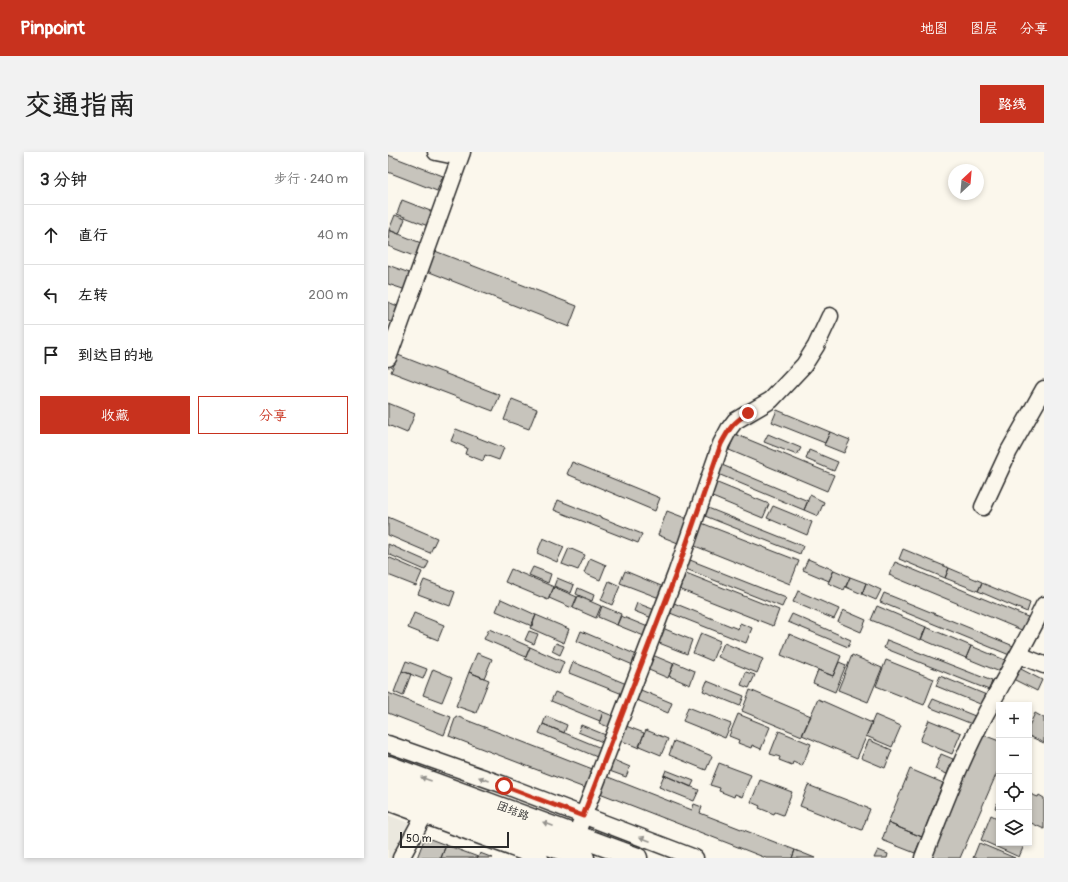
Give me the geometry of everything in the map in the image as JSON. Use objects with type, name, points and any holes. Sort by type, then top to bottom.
[{"type":"main road","name":"团结路","points":[[388,766],[637,858]]},
{"type":"main road","name":"团结路","points":[[388,785],[428,808],[584,858]]},
{"type":"street","points":[[388,358],[461,155],[436,152]]},
{"type":"street","points":[[576,835],[676,574],[721,444],[735,421],[771,400],[804,365],[816,346],[830,316]]},
{"type":"street","points":[[983,507],[1009,450],[1044,389]]},
{"type":"street","points":[[923,858],[957,771],[984,716],[1033,630],[1044,605]]},
{"type":"street","points":[[1019,654],[1044,665]]},
{"type":"street","points":[[388,744],[695,858]]},
{"type":"street","points":[[388,802],[428,808],[540,858]]},
{"type":"street","points":[[401,858],[428,808]]},
{"type":"shaded area","points":[[388,815],[409,823],[392,858],[388,858]]},
{"type":"building","points":[[388,155],[443,176],[437,191],[388,172]]},
{"type":"building","points":[[402,200],[433,212],[428,226],[397,214]]},
{"type":"building","points":[[395,215],[405,219],[399,234],[389,230]]},
{"type":"building","points":[[389,230],[421,243],[416,257],[388,246]]},
{"type":"building","points":[[435,251],[577,306],[569,327],[427,271]]},
{"type":"building","points":[[388,265],[412,274],[406,290],[388,284]]},
{"type":"building","points":[[388,302],[400,307],[394,323],[388,321]]},
{"type":"building","points":[[398,355],[500,395],[493,411],[391,372]]},
{"type":"building","points":[[512,399],[537,409],[529,429],[504,420]]},
{"type":"building","points":[[388,403],[415,414],[407,433],[388,425]]},
{"type":"building","points":[[777,410],[830,432],[825,443],[772,422]]},
{"type":"building","points":[[456,429],[504,448],[499,460],[485,455],[483,461],[465,454],[467,448],[451,441]]},
{"type":"building","points":[[830,432],[850,440],[844,453],[824,445]]},
{"type":"building","points":[[735,434],[834,475],[827,491],[729,450]]},
{"type":"building","points":[[768,434],[801,448],[797,455],[764,442]]},
{"type":"building","points":[[809,450],[838,462],[834,471],[806,459]]},
{"type":"building","points":[[572,462],[660,498],[655,511],[567,474]]},
{"type":"building","points":[[722,465],[808,501],[804,510],[718,474]]},
{"type":"building","points":[[715,482],[769,504],[763,518],[710,496]]},
{"type":"building","points":[[810,495],[824,502],[818,516],[804,510]]},
{"type":"building","points":[[558,500],[642,534],[638,543],[554,510]]},
{"type":"building","points":[[773,506],[812,522],[807,535],[767,518]]},
{"type":"building","points":[[708,508],[803,546],[800,554],[705,516]]},
{"type":"building","points":[[667,511],[693,521],[683,545],[658,535]]},
{"type":"building","points":[[388,517],[437,538],[430,553],[388,535]]},
{"type":"building","points":[[699,522],[799,561],[790,584],[690,544]]},
{"type":"building","points":[[543,538],[564,547],[557,562],[537,553]]},
{"type":"building","points":[[388,544],[429,562],[425,570],[388,554]]},
{"type":"building","points":[[569,548],[585,555],[578,570],[562,564]]},
{"type":"building","points":[[903,549],[949,568],[945,578],[899,559]]},
{"type":"building","points":[[388,557],[422,572],[416,586],[388,575]]},
{"type":"building","points":[[590,558],[606,565],[600,580],[584,573]]},
{"type":"building","points":[[685,558],[786,598],[782,607],[681,567]]},
{"type":"building","points":[[808,559],[834,570],[829,581],[803,570]]},
{"type":"building","points":[[895,562],[1030,618],[1024,631],[889,575]]},
{"type":"building","points":[[533,567],[551,574],[548,583],[529,575]]},
{"type":"building","points":[[949,568],[982,582],[978,591],[945,578]]},
{"type":"building","points":[[511,569],[554,587],[548,600],[505,582]]},
{"type":"building","points":[[834,570],[850,577],[844,590],[828,583]]},
{"type":"building","points":[[625,571],[666,588],[662,599],[620,583]]},
{"type":"building","points":[[681,571],[779,610],[773,626],[674,587]]},
{"type":"building","points":[[850,577],[866,583],[862,594],[846,587]]},
{"type":"building","points":[[557,578],[574,585],[571,593],[554,586]]},
{"type":"building","points":[[424,580],[455,592],[450,606],[418,594]]},
{"type":"building","points":[[609,581],[620,586],[612,605],[601,600]]},
{"type":"building","points":[[866,583],[881,590],[876,600],[862,594]]},
{"type":"building","points":[[982,583],[1030,603],[1027,612],[978,591]]},
{"type":"building","points":[[554,587],[577,597],[572,608],[549,598]]},
{"type":"building","points":[[578,588],[594,595],[592,601],[576,594]]},
{"type":"building","points":[[798,591],[839,609],[834,619],[793,602]]},
{"type":"building","points":[[884,593],[1016,647],[1012,656],[880,602]]},
{"type":"building","points":[[578,596],[601,606],[596,618],[573,608]]},
{"type":"building","points":[[501,599],[536,615],[532,626],[496,611]]},
{"type":"building","points":[[669,601],[738,629],[740,623],[752,628],[746,643],[665,611]]},
{"type":"building","points":[[637,603],[655,610],[652,618],[634,611]]},
{"type":"building","points":[[602,606],[621,614],[617,625],[598,617]]},
{"type":"building","points":[[877,606],[926,627],[921,640],[871,620]]},
{"type":"building","points":[[843,610],[866,620],[861,632],[838,622]]},
{"type":"building","points":[[414,613],[444,625],[438,640],[408,628]]},
{"type":"building","points":[[792,614],[851,640],[848,647],[788,622]]},
{"type":"building","points":[[536,615],[569,629],[564,643],[530,628]]},
{"type":"building","points":[[621,616],[648,627],[644,636],[617,625]]},
{"type":"building","points":[[660,627],[692,640],[687,654],[654,641]]},
{"type":"building","points":[[926,627],[971,646],[966,658],[921,639]]},
{"type":"building","points":[[489,629],[530,647],[526,657],[484,639]]},
{"type":"building","points":[[529,631],[538,634],[534,644],[525,640]]},
{"type":"building","points":[[581,631],[637,655],[633,665],[577,641]]},
{"type":"building","points":[[701,633],[720,641],[712,661],[693,653]]},
{"type":"building","points":[[789,634],[841,656],[833,676],[781,655]]},
{"type":"building","points":[[887,640],[992,681],[989,690],[884,648]]},
{"type":"building","points":[[556,643],[564,646],[560,655],[552,651]]},
{"type":"building","points":[[724,643],[763,659],[757,673],[718,657]]},
{"type":"building","points":[[971,646],[1005,660],[1000,672],[966,658]]},
{"type":"building","points":[[530,647],[564,662],[559,674],[525,659]]},
{"type":"building","points":[[477,653],[492,659],[484,678],[469,672]]},
{"type":"building","points":[[650,654],[674,664],[668,678],[644,668]]},
{"type":"building","points":[[852,655],[882,668],[868,702],[838,690]]},
{"type":"building","points":[[886,660],[934,679],[924,705],[876,686]]},
{"type":"building","points":[[406,661],[427,669],[423,679],[402,671]]},
{"type":"building","points":[[573,662],[629,685],[625,695],[569,673]]},
{"type":"building","points":[[674,662],[695,671],[690,685],[669,676]]},
{"type":"building","points":[[839,662],[846,665],[835,692],[813,683],[818,670],[833,676]]},
{"type":"building","points":[[1019,668],[1042,680],[1037,691],[1013,679]]},
{"type":"building","points":[[433,669],[452,677],[442,702],[423,695]]},
{"type":"building","points":[[402,671],[411,674],[403,696],[394,692]]},
{"type":"building","points":[[469,672],[489,680],[476,713],[456,706]]},
{"type":"building","points":[[746,672],[755,675],[749,688],[741,685]]},
{"type":"building","points":[[940,676],[989,696],[985,706],[936,686]]},
{"type":"building","points":[[707,681],[744,696],[740,706],[703,691]]},
{"type":"building","points":[[636,688],[672,703],[668,713],[632,698]]},
{"type":"building","points":[[750,690],[811,716],[802,736],[742,711]]},
{"type":"building","points":[[555,692],[603,712],[600,721],[551,701]]},
{"type":"building","points":[[388,693],[451,717],[444,735],[388,713]]},
{"type":"building","points":[[818,699],[872,723],[857,758],[802,735]]},
{"type":"building","points":[[933,699],[975,716],[972,724],[929,707]]},
{"type":"building","points":[[688,707],[731,724],[725,738],[683,721]]},
{"type":"building","points":[[603,712],[618,718],[613,729],[599,723]]},
{"type":"building","points":[[1035,713],[1044,718],[1044,743],[1032,737],[1032,720]]},
{"type":"building","points":[[738,714],[770,727],[761,749],[752,745],[751,748],[738,743],[739,740],[729,736]]},
{"type":"building","points":[[875,715],[901,726],[892,747],[866,736]]},
{"type":"building","points":[[456,716],[595,770],[587,789],[449,736]]},
{"type":"building","points":[[546,716],[567,725],[564,733],[543,724]]},
{"type":"building","points":[[929,720],[961,733],[952,754],[920,741]]},
{"type":"building","points":[[543,724],[601,748],[597,757],[539,733]]},
{"type":"building","points":[[621,724],[644,733],[639,748],[615,738]]},
{"type":"building","points":[[581,725],[608,736],[605,743],[578,732]]},
{"type":"building","points":[[646,730],[668,739],[661,755],[639,746]]},
{"type":"building","points":[[779,731],[811,744],[802,766],[793,762],[792,765],[779,760],[780,757],[770,754]]},
{"type":"building","points":[[981,734],[996,740],[996,775],[960,858],[928,858]]},
{"type":"building","points":[[869,740],[892,750],[885,768],[861,758]]},
{"type":"building","points":[[674,741],[712,756],[706,770],[669,755]]},
{"type":"building","points":[[941,754],[953,759],[947,774],[935,769]]},
{"type":"building","points":[[609,758],[630,767],[626,777],[604,769]]},
{"type":"building","points":[[719,763],[751,775],[742,797],[735,794],[734,797],[719,791],[720,788],[710,785]]},
{"type":"building","points":[[910,769],[943,783],[922,837],[888,823]]},
{"type":"building","points":[[666,770],[694,781],[691,787],[664,775]]},
{"type":"building","points":[[603,775],[692,810],[694,804],[702,807],[700,813],[795,850],[792,858],[766,858],[597,792]]},
{"type":"building","points":[[664,775],[699,790],[694,801],[659,787]]},
{"type":"building","points":[[760,780],[792,792],[783,815],[775,812],[774,814],[759,808],[760,806],[751,802]]},
{"type":"building","points":[[808,785],[870,809],[862,830],[800,806]]},
{"type":"building","points":[[1032,795],[1038,797],[1039,795],[1044,798],[1044,829],[1032,823]]},
{"type":"building","points":[[991,815],[996,818],[996,846],[1024,846],[1019,857],[981,840]]},
{"type":"building","points":[[888,823],[922,837],[915,853],[882,840]]},
{"type":"building","points":[[425,837],[446,845],[441,858],[417,858]]},
{"type":"building","points":[[979,843],[1015,858],[973,858]]},
{"type":"building","points":[[446,845],[478,857],[478,858],[441,858]]},
{"type":"building","points":[[795,850],[815,858],[792,858]]},
{"type":"building","points":[[878,850],[888,854],[887,858],[874,858]]},
{"type":"building","points":[[480,853],[493,858],[478,858]]},
{"type":"route","points":[[504,786],[583,816],[676,574],[721,444],[735,421],[748,413]]}]
